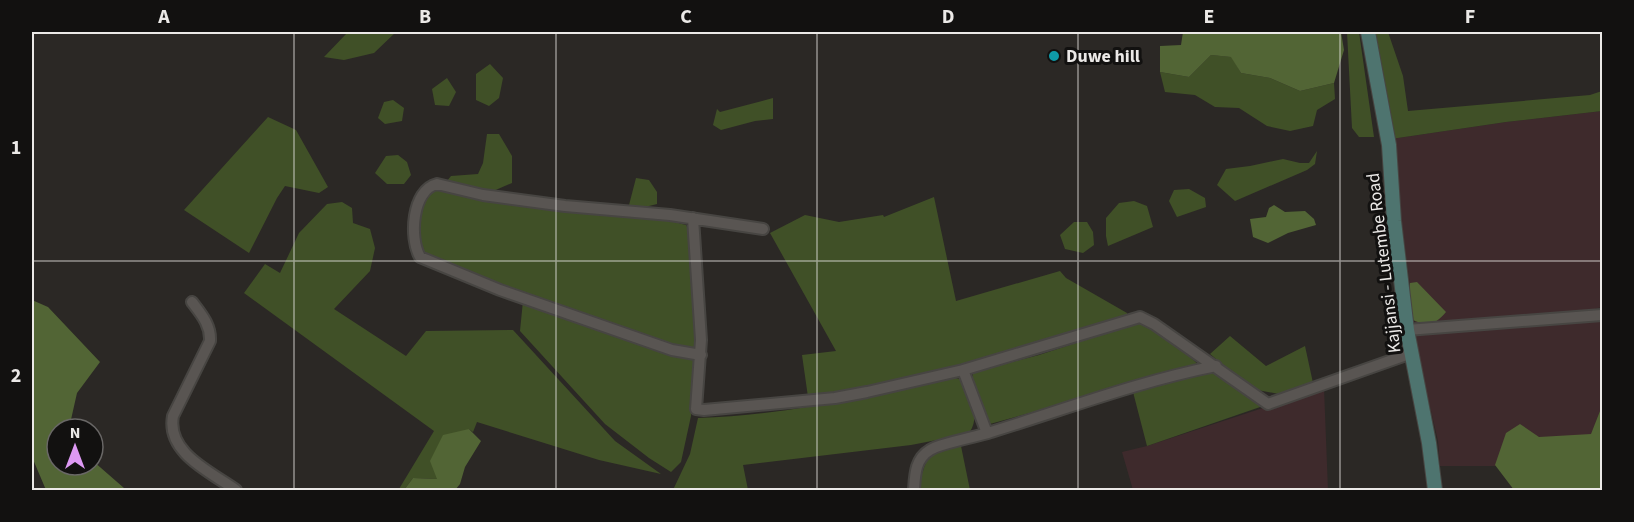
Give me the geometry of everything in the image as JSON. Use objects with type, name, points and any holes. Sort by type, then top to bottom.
[{"type":"street","name":"Kajjansi - Lutembe Road","points":[[1368,32],[1389,145],[1394,221],[1407,330],[1429,443],[1435,490]]},
{"type":"street","points":[[701,356],[672,350],[500,290],[420,257],[413,240],[414,223],[422,195],[431,186],[437,184],[483,195],[763,228]]},
{"type":"street","points":[[693,218],[701,356],[696,409],[835,398],[867,392],[963,370],[1140,317],[1216,366],[1268,404],[1412,353]]},
{"type":"street","points":[[192,302],[211,332],[210,340],[173,416],[171,428],[176,442],[188,456],[236,490]]},
{"type":"street","points":[[1407,330],[1602,315]]},
{"type":"street","points":[[914,490],[915,470],[930,449],[987,434],[1178,374],[1216,366]]},
{"type":"street","points":[[963,370],[987,434]]},
{"type":"shaded area","points":[[1602,111],[1602,307],[1587,311],[1415,324],[1391,139]]},
{"type":"shaded area","points":[[1602,319],[1602,466],[1440,466],[1438,441],[1413,334],[1451,332],[1501,325]]},
{"type":"shaded area","points":[[1324,388],[1328,490],[1133,490],[1122,452],[1147,446]]},
{"type":"green space","points":[[348,32],[396,32],[374,53],[344,60],[324,57]]},
{"type":"green space","points":[[1183,32],[1341,32],[1344,50],[1334,83],[1300,91],[1270,78],[1241,73],[1231,57],[1211,55],[1189,77],[1160,72],[1160,46],[1181,45]]},
{"type":"green space","points":[[1347,32],[1359,32],[1374,137],[1359,137],[1352,128]]},
{"type":"green space","points":[[1374,32],[1388,32],[1403,76],[1408,111],[1590,95],[1602,91],[1602,111],[1391,139]]},
{"type":"green space","points":[[1211,55],[1232,57],[1241,73],[1270,78],[1300,91],[1334,83],[1335,99],[1317,110],[1313,126],[1290,131],[1267,126],[1239,108],[1215,107],[1195,95],[1165,92],[1160,72],[1189,77]]},
{"type":"green space","points":[[490,64],[503,78],[499,98],[489,106],[476,100],[476,74]]},
{"type":"green space","points":[[447,78],[456,92],[449,106],[435,105],[432,89]]},
{"type":"green space","points":[[773,98],[773,119],[721,130],[713,125],[717,109],[720,112]]},
{"type":"green space","points":[[393,100],[404,108],[402,121],[385,124],[378,118],[384,102]]},
{"type":"green space","points":[[268,117],[296,130],[328,187],[319,193],[285,186],[249,253],[184,210]]},
{"type":"green space","points":[[487,134],[499,134],[512,156],[512,183],[491,192],[447,181],[451,176],[478,174],[483,163]]},
{"type":"green space","points":[[1317,151],[1315,164],[1307,170],[1235,201],[1217,185],[1226,169],[1283,159],[1309,163]]},
{"type":"green space","points":[[398,155],[407,162],[411,175],[404,184],[387,184],[375,173],[386,156]]},
{"type":"green space","points":[[636,178],[649,180],[657,192],[657,204],[641,208],[629,205]]},
{"type":"green space","points":[[1189,189],[1205,198],[1206,207],[1177,217],[1169,201],[1174,190]]},
{"type":"green space","points":[[441,190],[477,200],[667,220],[686,225],[691,235],[699,351],[656,341],[510,290],[424,255],[417,230],[420,214],[432,191]]},
{"type":"green space","points":[[934,197],[956,301],[1060,271],[1066,278],[1127,313],[1127,317],[929,376],[849,392],[808,397],[802,355],[836,351],[770,233],[805,215],[839,222],[883,215],[884,217]]},
{"type":"green space","points":[[1134,201],[1147,206],[1153,227],[1108,246],[1106,218],[1119,203]]},
{"type":"green space","points":[[342,202],[352,208],[353,223],[370,229],[375,248],[370,271],[334,309],[406,356],[426,331],[513,330],[615,441],[661,474],[599,460],[477,422],[473,432],[469,429],[437,479],[413,478],[404,490],[399,489],[434,431],[244,293],[265,264],[280,273],[299,233],[327,204]]},
{"type":"green space","points":[[1274,205],[1285,212],[1305,211],[1314,219],[1316,225],[1288,233],[1268,243],[1253,237],[1250,219],[1266,217],[1269,208]]},
{"type":"green space","points":[[1074,222],[1087,222],[1093,232],[1094,245],[1083,253],[1065,249],[1060,235]]},
{"type":"green space","points":[[1417,282],[1446,312],[1435,322],[1428,324],[1413,320],[1408,298],[1410,283]]},
{"type":"green space","points":[[32,300],[48,307],[100,362],[77,393],[72,417],[45,417],[45,477],[105,477],[105,471],[124,488],[123,490],[46,490],[32,457]]},
{"type":"green space","points":[[523,301],[697,358],[691,416],[681,462],[671,472],[605,424],[520,331]]},
{"type":"green space","points":[[1134,324],[1147,324],[1200,366],[990,424],[975,392],[973,372],[1039,355]]},
{"type":"green space","points":[[1230,336],[1266,366],[1305,346],[1313,383],[1279,394],[1252,389],[1210,354]]},
{"type":"green space","points":[[1212,371],[1226,376],[1263,406],[1147,446],[1133,392]]},
{"type":"green space","points":[[952,377],[963,380],[973,408],[974,421],[968,434],[911,445],[743,465],[748,490],[673,490],[690,454],[698,418],[762,413],[826,404]]},
{"type":"green space","points":[[1602,406],[1602,490],[1514,490],[1495,465],[1506,433],[1520,424],[1539,437],[1591,434]]},
{"type":"green space","points":[[469,429],[481,441],[465,467],[460,484],[455,490],[404,490],[413,478],[437,479],[430,461],[443,435]]},
{"type":"green space","points":[[961,446],[970,490],[919,490],[922,474],[932,454]]},
{"type":"place","name":"Duwe hill","points":[[1054,56]]}]
